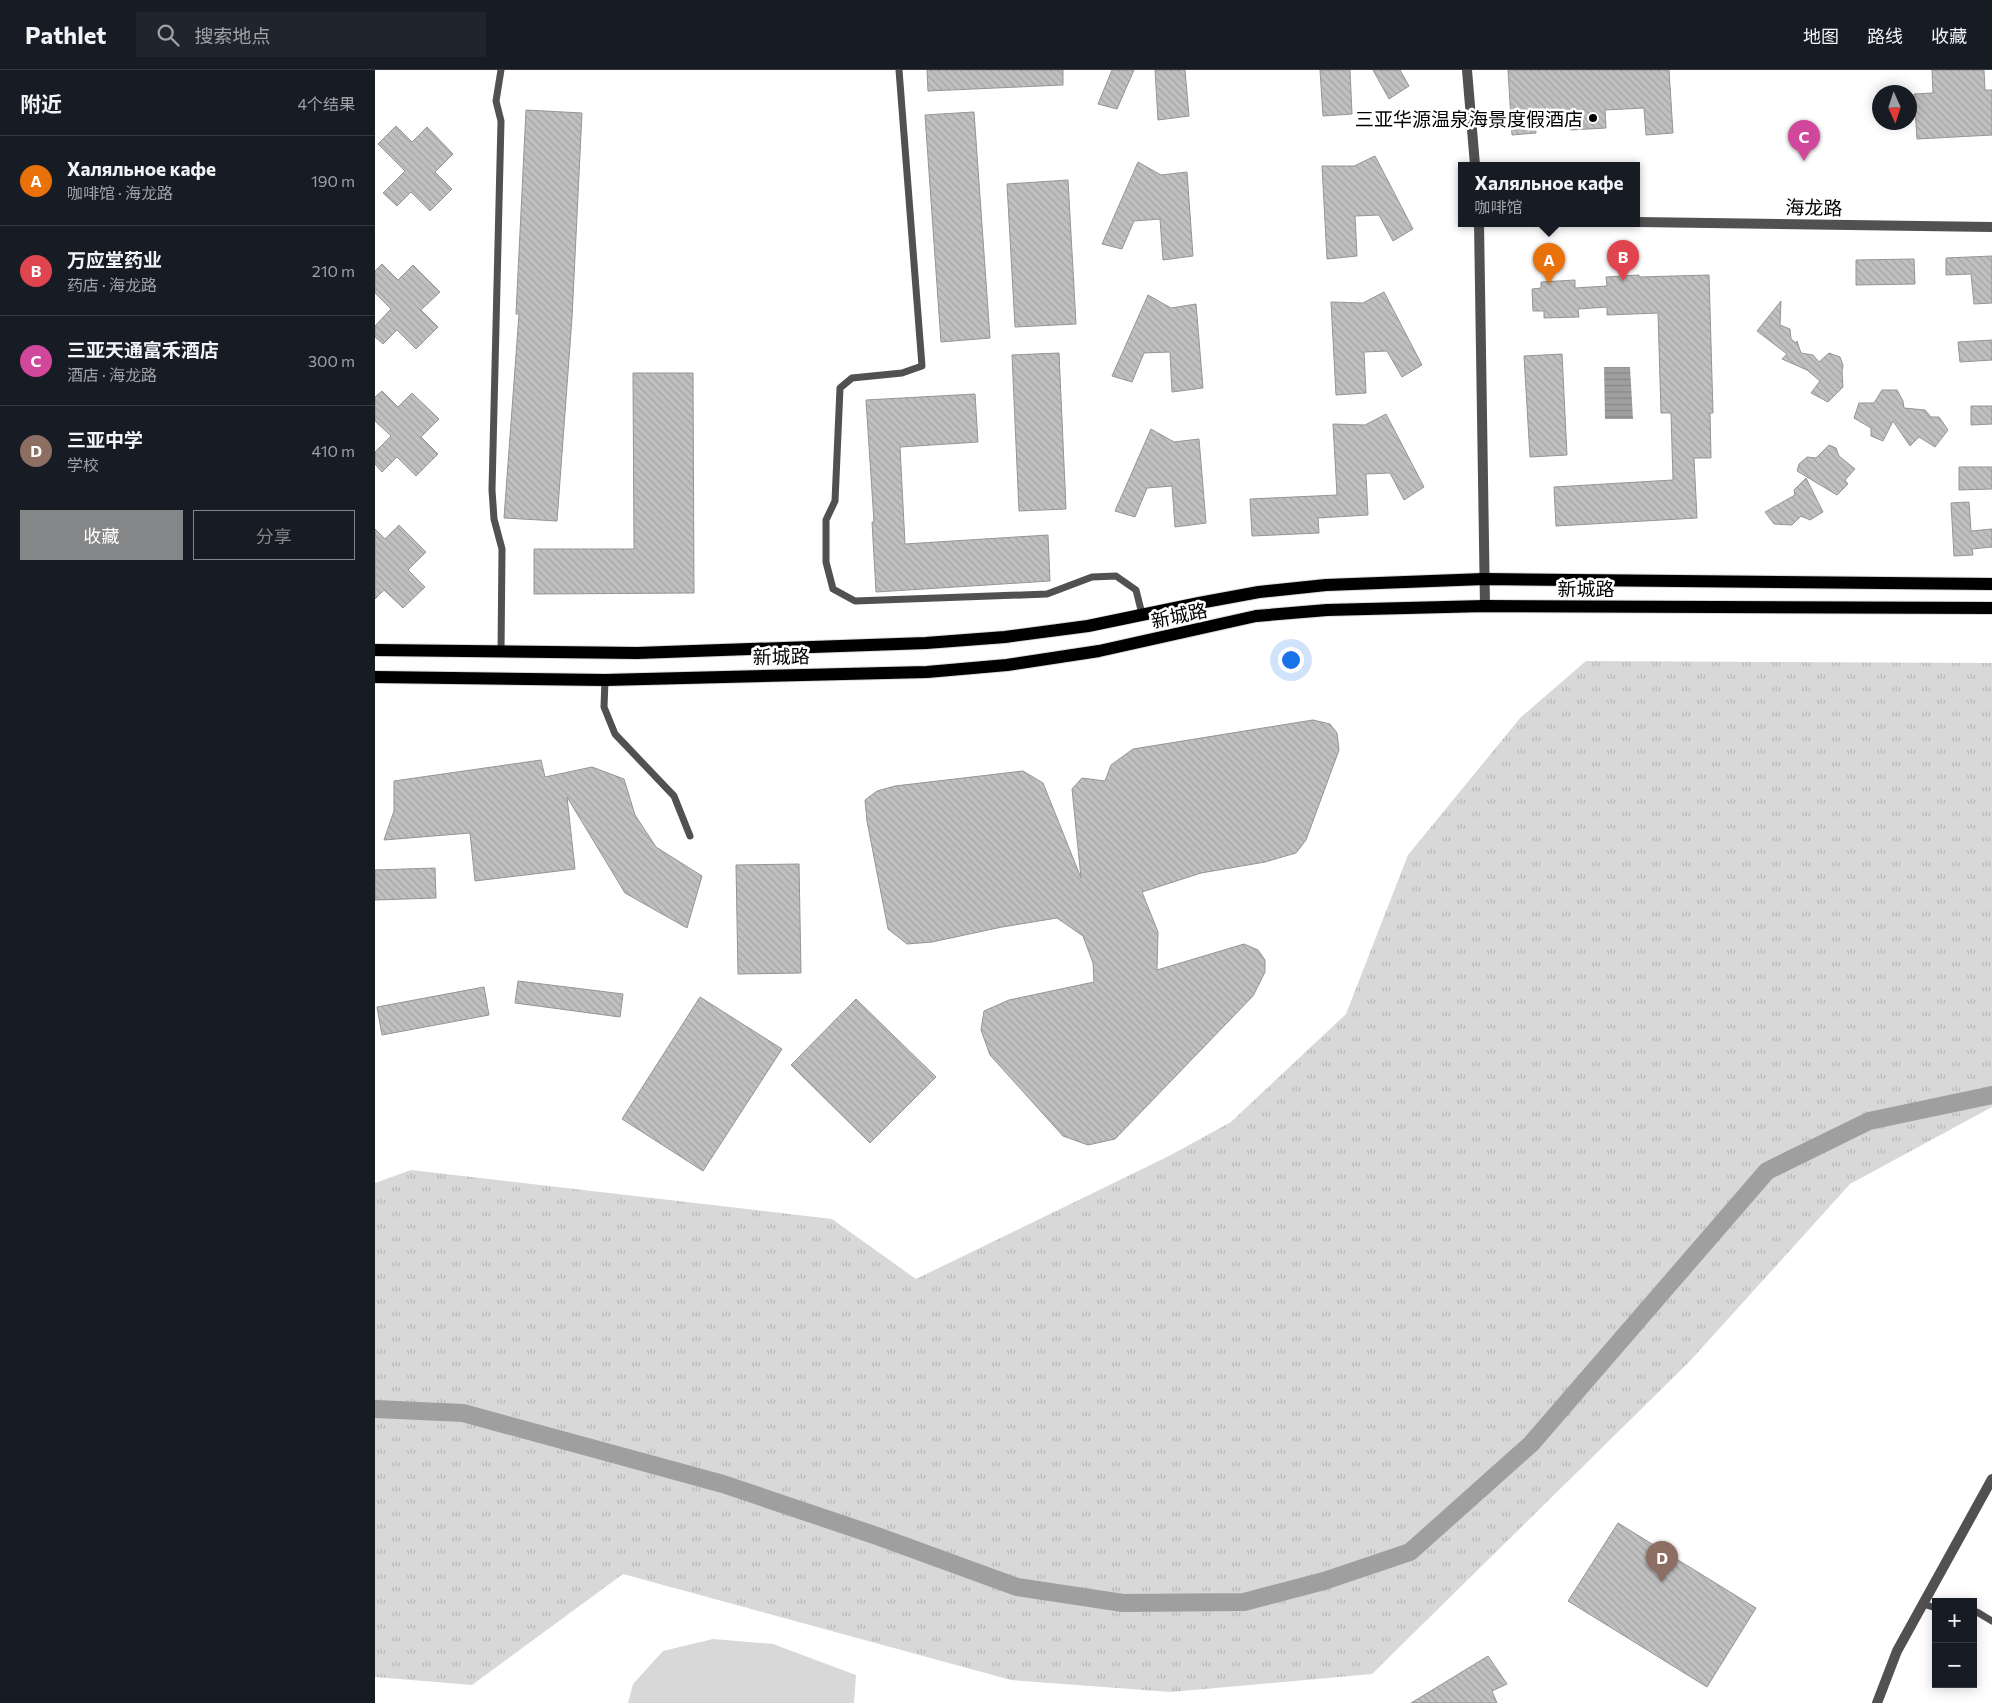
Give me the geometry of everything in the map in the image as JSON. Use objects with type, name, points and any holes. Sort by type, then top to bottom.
[{"type":"main road","name":"新城路","points":[[375,650],[637,653],[926,643],[1005,637],[1079,627],[1259,592],[1326,585],[1484,578],[1992,584]]},
{"type":"main road","name":"新城路","points":[[375,677],[605,680],[936,671],[1007,665],[1099,651],[1256,616],[1327,610],[1485,606],[1992,608]]},
{"type":"street","points":[[1467,70],[1475,162]]},
{"type":"street","name":"海龙路","points":[[1640,222],[1992,227]]},
{"type":"street","points":[[1479,227],[1485,606]]},
{"type":"street","points":[[1877,1703],[1897,1651],[1992,1479]]},
{"type":"lane","points":[[501,70],[496,101],[501,121],[492,490],[495,519],[502,548],[501,652]]},
{"type":"lane","points":[[899,70],[922,366],[901,373],[852,378],[840,388],[835,501],[826,520],[826,562],[833,589],[855,600],[1047,594],[1092,577],[1116,576],[1136,590],[1142,614]]},
{"type":"lane","points":[[605,680],[604,707],[615,734],[674,796],[690,836]]},
{"type":"lane","points":[[1923,1604],[1932,1607]]},
{"type":"lane","points":[[1977,1612],[1992,1620]]},
{"type":"green space","points":[[1586,661],[1992,663],[1992,1107],[1850,1184],[1690,1361],[1372,1674],[1171,1692],[1011,1680],[623,1574],[472,1685],[375,1677],[375,1183],[411,1170],[832,1219],[916,1279],[1169,1156],[1231,1122],[1346,1014],[1408,855],[1521,717]]},
{"type":"green space","points":[[713,1639],[773,1644],[856,1675],[854,1703],[628,1703],[633,1684],[663,1651]]},
{"type":"shaded area","points":[[1604,367],[1630,367],[1633,419],[1605,419]]},
{"type":"building","points":[[927,70],[1063,70],[1063,85],[928,91]]},
{"type":"building","points":[[1112,70],[1134,70],[1117,109],[1098,104]]},
{"type":"building","points":[[1155,70],[1185,70],[1189,116],[1158,120]]},
{"type":"building","points":[[1320,70],[1350,70],[1352,114],[1323,116]]},
{"type":"building","points":[[1373,70],[1400,70],[1409,86],[1389,99]]},
{"type":"building","points":[[1508,70],[1669,70],[1673,133],[1646,135],[1644,108],[1605,110],[1606,128],[1570,130],[1569,112],[1535,115],[1536,133],[1512,135]]},
{"type":"building","points":[[1932,70],[1984,70],[1985,90],[1992,90],[1992,135],[1917,139],[1917,94],[1933,93]]},
{"type":"building","points":[[526,110],[582,113],[572,318],[557,521],[504,518],[519,314],[516,314]]},
{"type":"building","points":[[974,112],[990,338],[941,342],[925,115]]},
{"type":"building","points":[[396,126],[412,142],[427,127],[453,154],[435,172],[452,189],[430,211],[411,192],[397,206],[383,193],[405,171],[378,144]]},
{"type":"building","points":[[1375,156],[1413,229],[1393,241],[1379,215],[1355,216],[1357,256],[1327,259],[1322,166],[1354,166]]},
{"type":"building","points":[[1138,162],[1161,175],[1187,172],[1193,256],[1163,260],[1160,219],[1134,221],[1122,249],[1102,244]]},
{"type":"building","points":[[1068,180],[1076,324],[1015,327],[1007,184]]},
{"type":"building","points":[[1992,256],[1992,303],[1974,304],[1971,274],[1946,275],[1946,258]]},
{"type":"building","points":[[1914,259],[1915,284],[1856,285],[1856,260]]},
{"type":"building","points":[[382,264],[398,280],[413,265],[440,292],[421,310],[438,327],[416,349],[397,330],[383,344],[375,337],[375,326],[391,309],[375,293],[375,271]]},
{"type":"building","points":[[1639,275],[1639,277],[1709,275],[1713,413],[1710,413],[1711,458],[1694,458],[1697,518],[1556,526],[1554,487],[1673,480],[1671,413],[1661,413],[1658,313],[1607,315],[1607,307],[1578,309],[1579,317],[1544,318],[1544,311],[1533,311],[1532,289],[1541,288],[1541,282],[1575,280],[1575,288],[1607,286],[1606,277]]},
{"type":"building","points":[[1384,292],[1422,365],[1402,377],[1387,351],[1364,352],[1366,393],[1336,395],[1331,302],[1363,303]]},
{"type":"building","points":[[1148,295],[1171,308],[1196,304],[1203,388],[1172,392],[1170,352],[1144,353],[1132,382],[1112,376]]},
{"type":"building","points":[[1781,301],[1780,325],[1790,329],[1791,339],[1796,343],[1797,341],[1801,353],[1813,355],[1819,362],[1829,353],[1840,357],[1843,365],[1843,387],[1828,402],[1811,393],[1820,381],[1807,370],[1782,359],[1787,354],[1757,331]]},
{"type":"building","points":[[1992,340],[1992,360],[1960,362],[1958,342]]},
{"type":"building","points":[[1059,353],[1066,509],[1019,511],[1012,355]]},
{"type":"building","points":[[1562,354],[1567,455],[1530,457],[1524,356]]},
{"type":"building","points":[[633,373],[693,373],[694,593],[534,594],[534,549],[634,549]]},
{"type":"building","points":[[1882,390],[1897,390],[1903,401],[1904,408],[1925,410],[1931,417],[1939,417],[1948,430],[1935,447],[1919,437],[1910,446],[1893,421],[1883,441],[1871,436],[1871,428],[1854,418],[1859,403],[1874,403]]},
{"type":"building","points":[[382,391],[398,407],[412,393],[439,419],[421,437],[438,454],[416,476],[397,457],[382,472],[375,464],[375,452],[391,436],[375,421],[375,397]]},
{"type":"building","points":[[975,394],[978,442],[900,447],[905,544],[1048,535],[1050,581],[876,592],[872,522],[874,522],[866,400]]},
{"type":"building","points":[[1971,406],[1992,406],[1992,424],[1971,425]]},
{"type":"building","points":[[1386,414],[1424,487],[1404,500],[1390,473],[1366,474],[1368,515],[1318,518],[1319,533],[1252,536],[1250,499],[1337,495],[1333,424],[1365,425]]},
{"type":"building","points":[[1151,429],[1174,442],[1199,439],[1206,523],[1175,527],[1172,486],[1147,488],[1135,517],[1115,511]]},
{"type":"building","points":[[1829,445],[1836,448],[1839,456],[1855,469],[1845,480],[1848,484],[1837,495],[1797,471],[1799,464],[1807,457],[1816,458]]},
{"type":"building","points":[[1959,467],[1992,467],[1992,489],[1959,490]]},
{"type":"building","points":[[1806,478],[1823,512],[1810,520],[1801,516],[1792,525],[1774,524],[1765,512],[1795,495],[1794,490]]},
{"type":"building","points":[[1969,502],[1971,531],[1992,529],[1992,547],[1972,549],[1973,555],[1954,556],[1951,503]]},
{"type":"building","points":[[399,525],[426,552],[408,570],[425,587],[403,608],[384,590],[375,599],[375,529],[385,539]]},
{"type":"building","points":[[1313,720],[1330,724],[1337,733],[1339,750],[1306,840],[1296,853],[1265,862],[1201,873],[1142,892],[1158,932],[1157,970],[1244,944],[1258,950],[1265,960],[1265,972],[1253,996],[1115,1139],[1088,1145],[1063,1136],[990,1055],[981,1030],[984,1011],[1009,1000],[1094,982],[1093,963],[1083,936],[1057,918],[1002,927],[932,942],[907,944],[888,929],[867,821],[865,800],[877,791],[895,786],[1023,771],[1043,783],[1081,878],[1072,789],[1082,778],[1105,781],[1111,765],[1133,749]]},
{"type":"building","points":[[541,760],[545,777],[592,767],[624,779],[635,815],[656,847],[702,876],[687,928],[625,893],[567,797],[575,869],[475,881],[470,833],[384,840],[394,811],[394,781]]},
{"type":"building","points":[[799,864],[801,973],[738,974],[736,865]]},
{"type":"building","points":[[435,868],[436,898],[375,900],[375,870]]},
{"type":"building","points":[[518,981],[623,994],[620,1017],[515,1003]]},
{"type":"building","points":[[484,987],[489,1015],[382,1035],[377,1007]]},
{"type":"building","points":[[700,997],[782,1049],[703,1171],[622,1119]]},
{"type":"building","points":[[856,999],[936,1077],[870,1143],[791,1065]]},
{"type":"building","points":[[1618,1523],[1756,1608],[1707,1687],[1568,1601]]},
{"type":"building","points":[[1488,1656],[1507,1684],[1492,1691],[1497,1703],[1411,1703]]},
{"type":"waterway","points":[[375,1409],[463,1413],[723,1484],[877,1536],[1017,1587],[1123,1603],[1244,1602],[1324,1581],[1410,1552],[1531,1444],[1767,1171],[1869,1121],[1992,1095]]},
{"type":"place","name":"三亚华源温泉海景度假酒店","points":[[1593,118]]},
{"type":"place","name":"三亚天通富禾酒店","points":[[1804,161]]},
{"type":"place","name":"万应堂药业","points":[[1623,281]]},
{"type":"place","name":"Халяльное кафе","points":[[1549,284]]},
{"type":"place","name":"三亚中学","points":[[1662,1582]]}]
